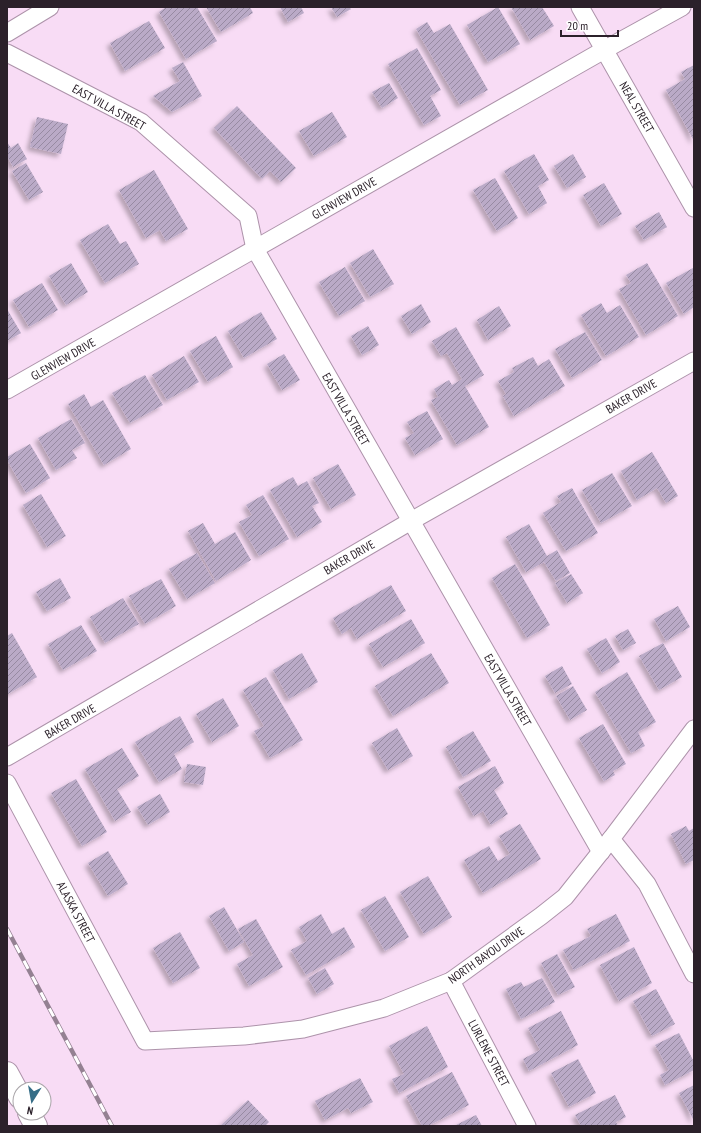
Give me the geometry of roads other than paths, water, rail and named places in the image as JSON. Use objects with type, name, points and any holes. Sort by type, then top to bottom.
[{"type":"main road","points":[[7,1073],[12,1082]]},
{"type":"street","points":[[7,33],[50,7]]},
{"type":"street","name":"NEAL STREET","points":[[580,7],[694,208]]},
{"type":"street","name":"GLENVIEW DRIVE","points":[[7,390],[682,7]]},
{"type":"street","name":"EAST VILLA STREET","points":[[7,53],[141,122],[248,216],[255,249],[411,521],[606,846],[647,884],[694,974]]},
{"type":"street","name":"BAKER DRIVE","points":[[7,757],[411,521],[694,360]]},
{"type":"street","name":"NORTH BAYOU DRIVE","points":[[145,1041],[244,1036],[303,1029],[384,1008],[451,981],[565,897],[606,846],[694,729]]},
{"type":"street","name":"ALASKA STREET","points":[[7,783],[145,1041]]},
{"type":"street","name":"LURLENE STREET","points":[[451,981],[527,1126]]},
{"type":"railway","points":[[7,929],[112,1126]]}]
